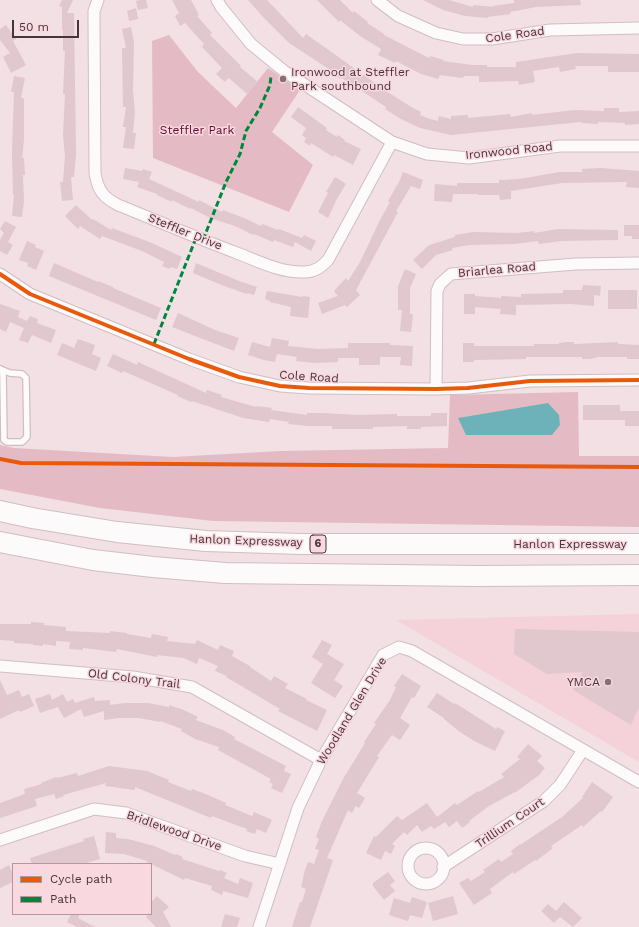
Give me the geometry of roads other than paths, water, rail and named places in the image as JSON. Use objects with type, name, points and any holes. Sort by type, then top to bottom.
[{"type":"highway","name":"Hanlon Expressway","points":[[0,511],[32,518],[117,532],[206,541],[301,544],[639,544]]},
{"type":"highway","points":[[0,542],[93,560],[225,573],[470,576],[639,575]]},
{"type":"street","name":"Steffler Drive","points":[[98,0],[94,11],[95,174],[96,182],[103,195],[118,205],[204,241],[268,265],[296,272],[311,272],[328,260],[392,142]]},
{"type":"street","name":"Ironwood Road","points":[[217,0],[221,8],[251,44],[284,71],[392,142],[427,154],[469,158],[560,146],[639,146]]},
{"type":"street","name":"Cole Road","points":[[377,0],[398,16],[436,33],[463,39],[478,40],[499,38],[550,30],[639,28]]},
{"type":"street","name":"Briarlea Road","points":[[436,389],[437,291],[440,284],[451,274],[576,264],[639,263]]},
{"type":"street","name":"Cole Road","points":[[0,274],[30,294],[223,372],[256,381],[308,388],[436,389],[468,388],[530,381],[639,380]]},
{"type":"street","name":"Woodland Glen Drive","points":[[259,927],[298,808],[321,760],[384,655],[399,647],[412,651],[639,782]]},
{"type":"street","name":"Old Colony Trail","points":[[0,666],[133,677],[192,687],[321,760]]},
{"type":"street","name":"Trillium Court","points":[[443,867],[544,801],[560,785],[583,750]]},
{"type":"street","name":"Bridlewood Drive","points":[[0,840],[94,809],[126,813],[245,856],[280,864]]},
{"type":"lane","points":[[0,369],[10,373],[22,374],[26,378],[27,437],[22,442],[8,442],[4,440],[2,374],[0,369]]},
{"type":"water","points":[[548,403],[559,415],[560,425],[552,435],[466,435],[458,418]]},
{"type":"place","name":"Ironwood at Steffler Park southbound","points":[[283,79]]},
{"type":"place","name":"YMCA","points":[[608,682]]},
{"type":"park label","name":"Steffler Park","points":[[197,130]]}]
